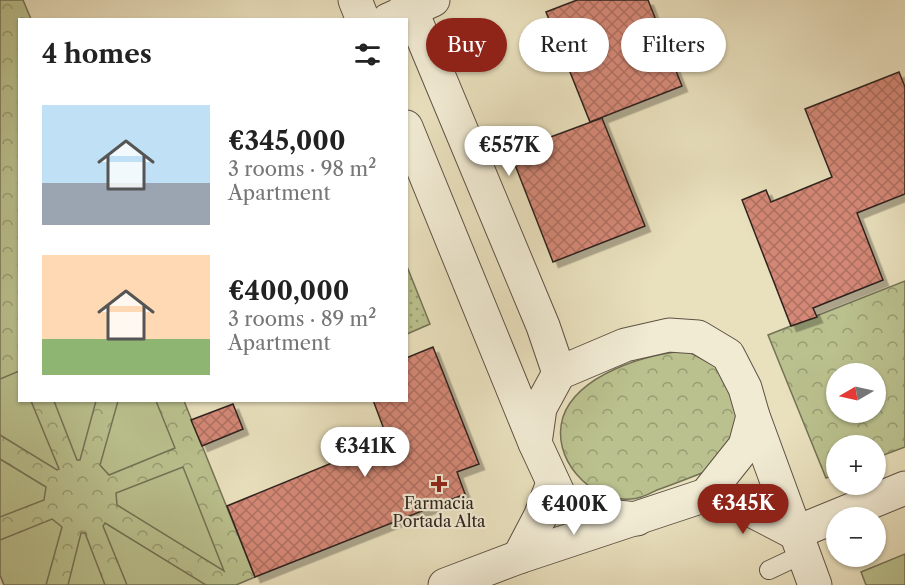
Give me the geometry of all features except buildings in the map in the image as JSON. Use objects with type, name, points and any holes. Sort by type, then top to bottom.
[{"type":"street","points":[[355,0],[362,18]]},
{"type":"street","points":[[410,7],[543,326],[559,373]]},
{"type":"street","points":[[408,132],[535,442],[560,497],[587,514],[637,519]]},
{"type":"street","points":[[535,442],[540,408],[559,373],[625,345],[669,335],[698,337],[728,356],[745,388],[753,416],[815,585]]},
{"type":"street","points":[[445,585],[519,557],[706,495],[745,446],[753,416]]},
{"type":"street","points":[[519,557],[540,517],[553,483]]},
{"type":"street","points":[[799,543],[905,488]]},
{"type":"street","points":[[706,495],[743,506],[799,543]]},
{"type":"lane","points":[[769,570],[799,543]]},
{"type":"green space","points":[[0,0],[23,0],[31,18],[18,18],[18,402],[184,402],[255,577],[236,585],[4,585],[0,575]]},
{"type":"green space","points":[[408,269],[430,324],[408,334]]},
{"type":"green space","points":[[905,281],[905,447],[886,454],[886,435],[826,435],[826,478],[768,335]]},
{"type":"green space","points":[[687,351],[721,369],[730,384],[738,423],[717,467],[634,499],[616,498],[588,485],[577,475],[562,448],[563,417],[571,402],[583,389],[615,369],[653,356]]},
{"type":"green space","points":[[18,371],[18,402],[31,402],[59,469],[57,470],[0,435],[0,379]]},
{"type":"green space","points":[[54,402],[96,402],[80,460],[77,460]]},
{"type":"green space","points":[[118,402],[156,402],[175,448],[109,475],[100,465]]},
{"type":"green space","points":[[0,459],[46,487],[44,500],[0,517]]},
{"type":"green space","points":[[183,467],[224,571],[117,505],[116,493]]},
{"type":"green space","points":[[52,519],[62,527],[46,585],[4,585],[0,575],[0,540]]},
{"type":"green space","points":[[105,523],[206,585],[127,585],[103,526]]},
{"type":"green space","points":[[81,533],[85,533],[105,585],[68,585]]},
{"type":"green space","points":[[905,554],[905,585],[866,585],[861,572],[873,567],[886,567],[886,562]]},
{"type":"place","name":"Farmacia Portada Alta","points":[[439,484]]}]
